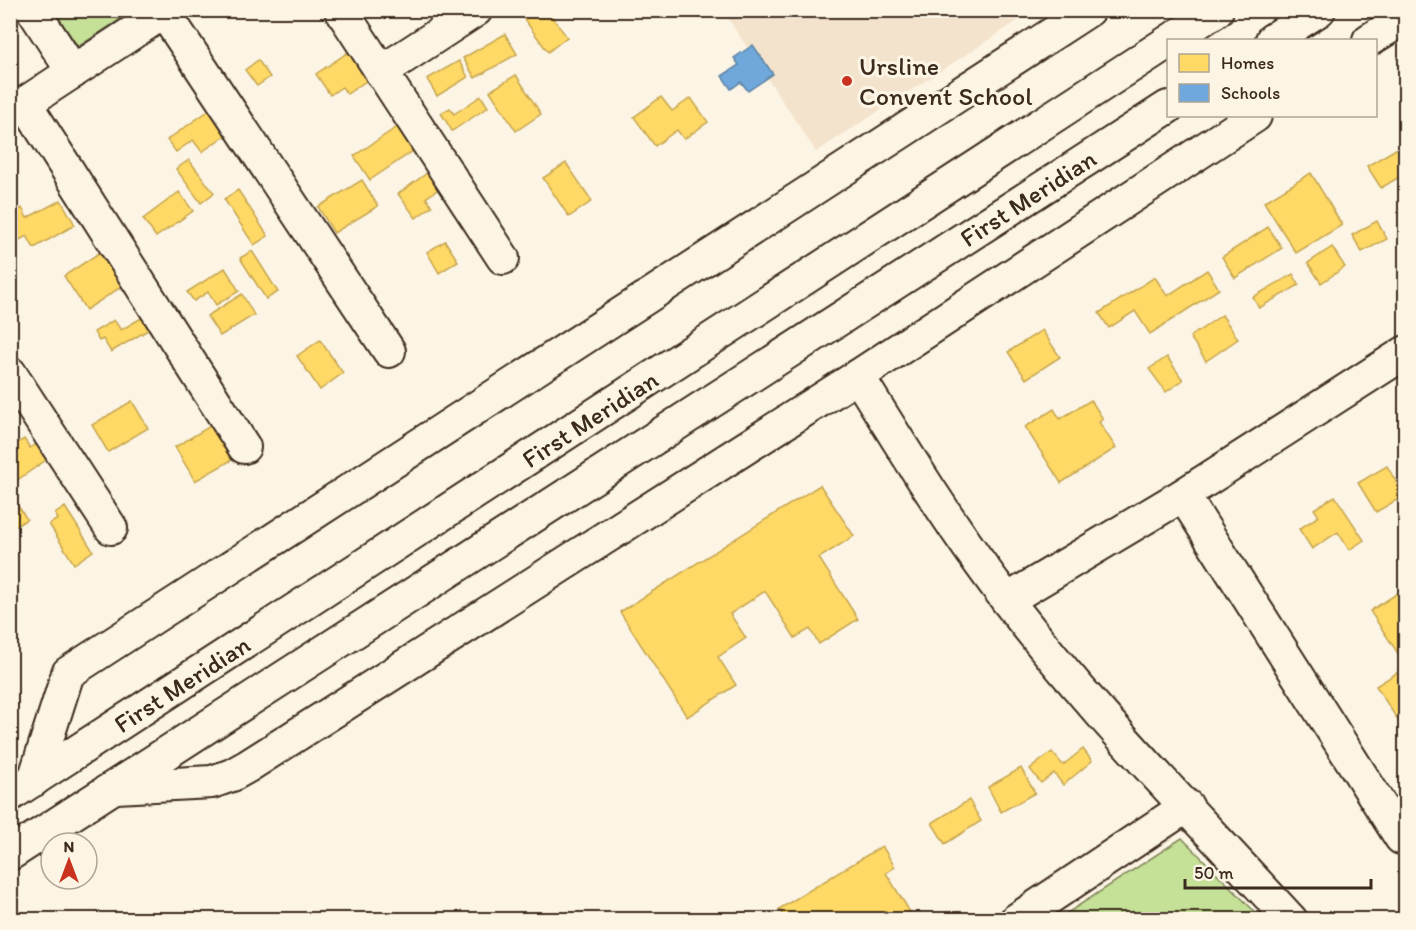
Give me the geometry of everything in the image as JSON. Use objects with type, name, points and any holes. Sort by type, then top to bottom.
[{"type":"street","points":[[33,10],[73,72]]},
{"type":"street","points":[[341,10],[503,258]]},
{"type":"street","points":[[381,72],[476,10]]},
{"type":"street","points":[[22,788],[68,673],[1089,10]]},
{"type":"street","name":"First Meridian","points":[[1173,39],[1217,10]]},
{"type":"street","points":[[1274,39],[1319,10]]},
{"type":"street","points":[[244,447],[18,108],[166,11],[389,351]]},
{"type":"street","points":[[1371,39],[1406,17]]},
{"type":"street","name":"First Meridian","points":[[22,788],[1167,43]]},
{"type":"street","name":"First Meridian","points":[[10,854],[1167,108]]},
{"type":"street","points":[[114,787],[212,782],[232,775],[858,376],[1253,117]]},
{"type":"street","points":[[1007,600],[1183,495],[1406,352]]},
{"type":"street","points":[[10,373],[111,528]]},
{"type":"street","points":[[858,376],[938,504],[1007,600],[1097,709],[1291,920]]},
{"type":"street","points":[[1183,495],[1401,838],[1406,835]]},
{"type":"street","points":[[1016,920],[1187,806]]},
{"type":"shaded area","name":"Ursline Convent School","points":[[723,11],[1033,11],[816,152]]},
{"type":"green space","points":[[54,11],[133,11],[78,47]]},
{"type":"green space","points":[[1182,838],[1262,919],[1058,919]]},
{"type":"building: Homes","points":[[527,10],[547,10],[567,37],[548,52],[521,15]]},
{"type":"building: Homes","points":[[505,34],[517,54],[475,78],[463,58]]},
{"type":"building: Homes","points":[[353,49],[372,77],[347,94],[342,87],[330,95],[316,74]]},
{"type":"building: Homes","points":[[258,60],[270,77],[257,86],[245,70]]},
{"type":"building: Homes","points":[[459,61],[468,77],[437,96],[427,79]]},
{"type":"building: Homes","points":[[516,75],[541,114],[516,131],[490,91]]},
{"type":"building: Homes","points":[[481,96],[488,107],[452,131],[441,113],[450,108],[454,114]]},
{"type":"building: Homes","points":[[661,97],[672,111],[691,98],[708,122],[684,139],[677,130],[655,146],[634,117]]},
{"type":"building: Homes","points":[[211,109],[228,133],[202,152],[193,140],[176,152],[167,140]]},
{"type":"building: Homes","points":[[400,125],[416,149],[370,180],[354,156]]},
{"type":"building: Homes","points":[[1401,146],[1406,153],[1406,173],[1381,188],[1367,166]]},
{"type":"building: Homes","points":[[189,160],[214,193],[201,203],[176,169]]},
{"type":"building: Homes","points":[[566,163],[592,201],[569,217],[543,178]]},
{"type":"building: Homes","points":[[430,171],[441,187],[426,198],[432,206],[416,218],[398,194]]},
{"type":"building: Homes","points":[[1311,173],[1342,225],[1296,253],[1264,202]]},
{"type":"building: Homes","points":[[362,180],[378,206],[334,233],[318,207]]},
{"type":"building: Homes","points":[[238,190],[268,236],[254,245],[224,199]]},
{"type":"building: Homes","points":[[179,192],[193,211],[156,237],[143,219]]},
{"type":"building: Homes","points":[[61,200],[75,225],[34,248],[27,236],[10,245],[10,215],[22,208],[27,218]]},
{"type":"building: Homes","points":[[1377,221],[1387,239],[1362,252],[1352,235]]},
{"type":"building: Homes","points":[[1268,227],[1282,248],[1235,278],[1222,257]]},
{"type":"building: Homes","points":[[445,241],[458,261],[439,273],[427,252]]},
{"type":"building: Homes","points":[[1332,247],[1345,267],[1321,283],[1308,263]]},
{"type":"building: Homes","points":[[105,249],[127,283],[86,310],[64,276]]},
{"type":"building: Homes","points":[[252,251],[278,292],[266,299],[240,258]]},
{"type":"building: Homes","points":[[225,268],[239,291],[216,305],[208,292],[194,301],[187,292]]},
{"type":"building: Homes","points":[[1207,270],[1219,289],[1150,334],[1135,311],[1109,328],[1099,313],[1155,277],[1167,296]]},
{"type":"building: Homes","points":[[1293,274],[1299,285],[1259,308],[1253,297]]},
{"type":"building: Homes","points":[[242,294],[254,315],[220,336],[207,316]]},
{"type":"building: Homes","points":[[1222,315],[1238,339],[1206,361],[1190,337]]},
{"type":"building: Homes","points":[[143,317],[153,327],[111,352],[103,339],[99,341],[94,332],[114,320],[121,330]]},
{"type":"building: Homes","points":[[1042,330],[1060,357],[1026,379],[1008,352]]},
{"type":"building: Homes","points":[[320,340],[343,373],[320,390],[297,356]]},
{"type":"building: Homes","points":[[1167,357],[1183,380],[1166,392],[1149,369]]},
{"type":"building: Homes","points":[[1091,400],[1103,419],[1099,422],[1116,448],[1061,483],[1025,427],[1054,409],[1060,419]]},
{"type":"building: Homes","points":[[132,401],[148,428],[108,452],[92,425]]},
{"type":"building: Homes","points":[[217,422],[237,457],[195,481],[175,447]]},
{"type":"building: Homes","points":[[24,439],[30,448],[38,443],[49,458],[13,483],[16,488],[10,492],[10,448]]},
{"type":"building: Homes","points":[[1387,466],[1404,496],[1376,512],[1358,483]]},
{"type":"building: Homes","points":[[820,485],[854,536],[819,558],[858,619],[819,644],[810,629],[795,638],[765,591],[730,614],[746,638],[718,657],[736,685],[687,717],[620,612]]},
{"type":"building: Homes","points":[[1335,496],[1364,540],[1349,550],[1338,532],[1312,549],[1299,529],[1319,516],[1314,509]]},
{"type":"building: Homes","points":[[18,506],[27,519],[10,530],[10,511]]},
{"type":"building: Homes","points":[[65,507],[93,551],[74,564],[49,524],[58,519],[55,514]]},
{"type":"building: Homes","points":[[1401,591],[1406,598],[1406,659],[1403,661],[1370,611]]},
{"type":"building: Homes","points":[[1406,667],[1406,733],[1376,686]]},
{"type":"building: Homes","points":[[1083,749],[1092,761],[1063,785],[1054,773],[1041,783],[1030,769],[1052,752],[1063,765]]},
{"type":"building: Homes","points":[[1021,768],[1035,793],[1001,812],[988,787]]},
{"type":"building: Homes","points":[[969,800],[981,821],[945,844],[932,823]]},
{"type":"building: Homes","points":[[882,846],[895,867],[886,873],[915,920],[786,920],[779,909]]},
{"type":"building: Schools","points":[[753,45],[773,74],[748,91],[741,82],[731,89],[722,76],[739,65],[734,58]]},
{"type":"place","name":"Ursline Convent School","points":[[847,81]]}]
